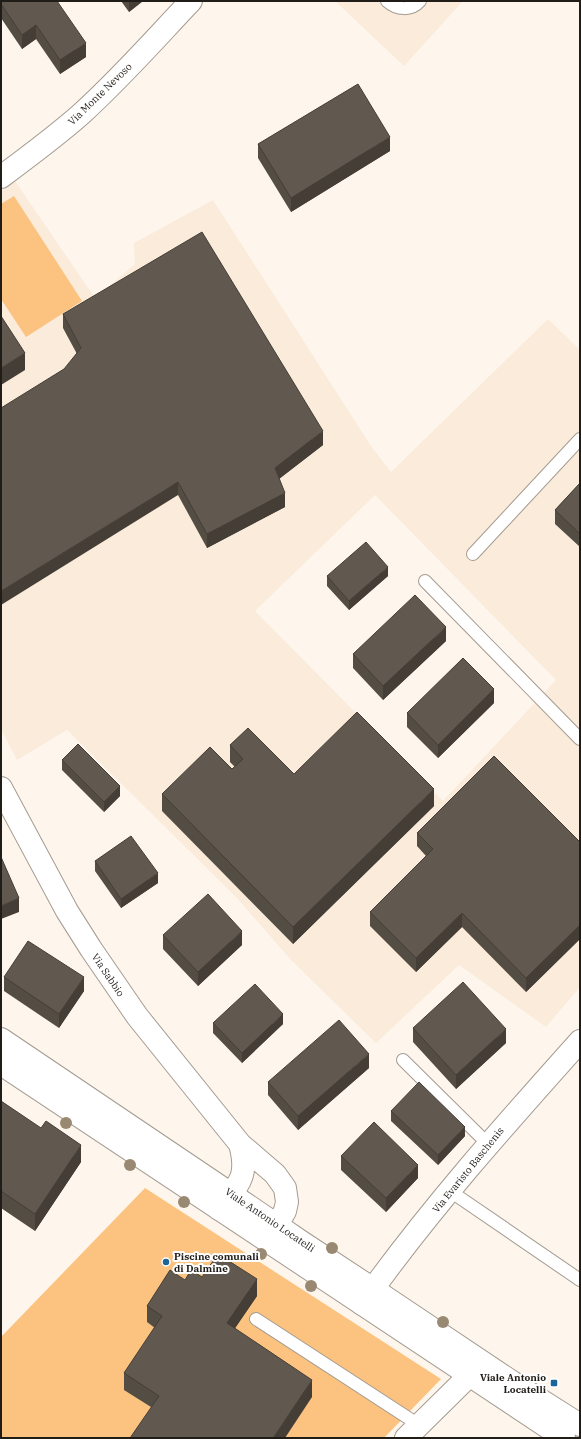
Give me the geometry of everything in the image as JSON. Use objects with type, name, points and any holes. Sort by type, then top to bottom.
[{"type":"street","name":"Via Monte Nevoso","points":[[1,177],[80,115],[110,86],[191,1]]},
{"type":"street","name":"Via Sabbio","points":[[1,788],[67,911],[106,972],[153,1037],[240,1144],[275,1174],[285,1188],[287,1202],[285,1211],[272,1233]]},
{"type":"street","name":"Viale Antonio Locatelli","points":[[1,1039],[225,1202]]},
{"type":"street","name":"Via Evaristo Baschenis","points":[[368,1297],[387,1269],[488,1144],[580,1040]]},
{"type":"street","name":"Viale Antonio Locatelli","points":[[1,1064],[225,1202],[272,1233],[303,1244],[368,1297],[476,1369],[564,1438]]},
{"type":"street","name":"Via Sabbio","points":[[225,1202],[240,1181],[243,1174],[244,1160],[240,1144]]},
{"type":"street","name":"Viale Antonio Locatelli","points":[[476,1369],[580,1425]]},
{"type":"street","points":[[413,1432],[476,1369]]},
{"type":"lane","points":[[387,1],[399,8],[407,8],[416,6],[420,1]]},
{"type":"lane","points":[[473,554],[580,439]]},
{"type":"lane","points":[[425,581],[580,739]]},
{"type":"lane","points":[[403,1060],[488,1144]]},
{"type":"lane","points":[[450,1191],[580,1280]]},
{"type":"lane","points":[[256,1319],[413,1432]]},
{"type":"shaded area","points":[[335,1],[463,1],[404,66]]},
{"type":"shaded area","points":[[15,181],[95,298],[135,264],[134,243],[213,200],[371,446],[391,472],[548,319],[580,350],[580,987],[546,1027],[459,965],[376,1043],[292,961],[236,897],[67,730],[17,760],[1,729],[1,191]],"holes":[[[375,495],[556,680],[443,801],[255,611]]]},
{"type":"shaded area","points":[[14,196],[82,301],[26,337],[1,299],[1,204]]},
{"type":"shaded area","name":"Piscine comunali di Dalmine","points":[[145,1188],[441,1379],[384,1438],[1,1438],[1,1337]]},
{"type":"building","points":[[1,1],[57,1],[86,43],[60,60],[36,25],[22,35],[1,4]]},
{"type":"building","points":[[358,84],[390,137],[291,198],[258,144]]},
{"type":"building","points":[[202,232],[323,431],[275,468],[285,493],[207,534],[178,482],[1,591],[1,408],[64,369],[81,348],[63,314]]},
{"type":"building","points":[[1,316],[25,353],[1,368]]},
{"type":"building","points":[[580,483],[580,534],[555,510]]},
{"type":"building","points":[[366,542],[388,567],[349,601],[327,576]]},
{"type":"building","points":[[415,595],[446,627],[383,686],[353,654]]},
{"type":"building","points":[[463,658],[494,689],[438,745],[407,713]]},
{"type":"building","points":[[357,712],[434,789],[293,927],[162,794],[210,747],[232,769],[243,759],[230,745],[248,728],[294,774]]},
{"type":"building","points":[[78,744],[120,786],[104,802],[62,760]]},
{"type":"building","points":[[494,756],[580,842],[580,925],[526,978],[462,913],[416,958],[370,912],[433,849],[417,833]]},
{"type":"building","points":[[131,836],[158,873],[121,899],[95,861]]},
{"type":"building","points":[[1,857],[19,898],[1,906]]},
{"type":"building","points":[[208,894],[242,931],[198,972],[163,935]]},
{"type":"building","points":[[28,941],[84,977],[59,1014],[4,977]]},
{"type":"building","points":[[463,982],[506,1029],[456,1075],[413,1028]]},
{"type":"building","points":[[255,984],[283,1014],[242,1053],[213,1023]]},
{"type":"building","points":[[339,1020],[369,1054],[298,1116],[268,1082]]},
{"type":"building","points":[[419,1082],[465,1127],[438,1155],[391,1111]]},
{"type":"building","points":[[1,1101],[41,1128],[46,1121],[81,1145],[35,1214],[1,1191]]},
{"type":"building","points":[[374,1122],[418,1165],[386,1198],[341,1156]]},
{"type":"building","points":[[218,1254],[257,1279],[227,1323],[312,1380],[273,1438],[130,1438],[159,1396],[124,1373],[162,1316],[147,1306],[170,1270],[185,1280],[191,1270],[202,1277]]},
{"type":"place","name":"Piscine comunali di Dalmine","points":[[166,1262]]},
{"type":"place","name":"Viale Antonio Locatelli","points":[[554,1383]]}]
